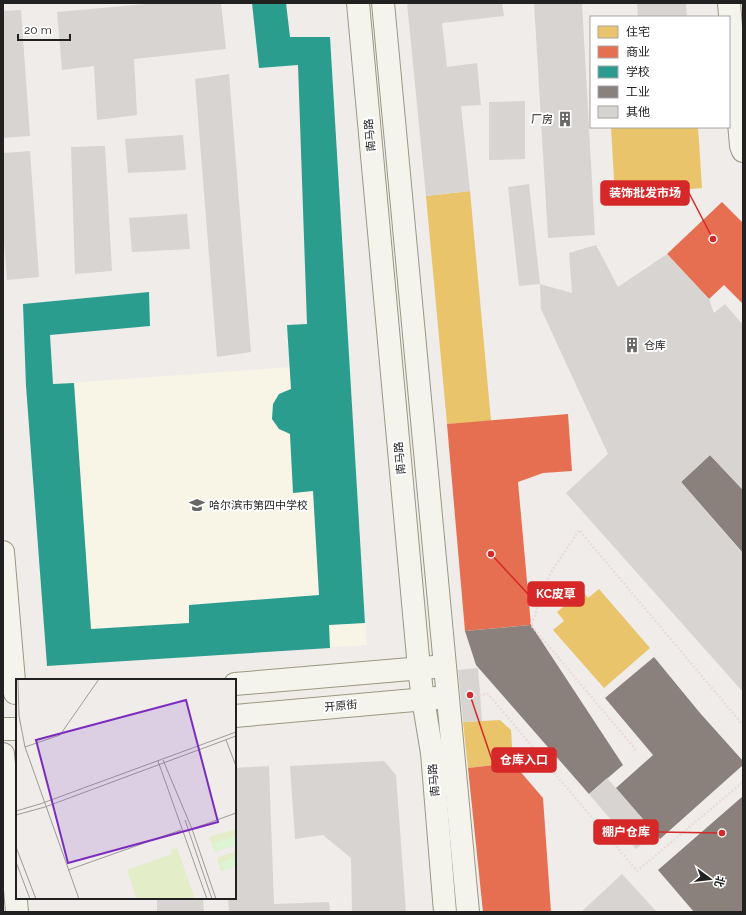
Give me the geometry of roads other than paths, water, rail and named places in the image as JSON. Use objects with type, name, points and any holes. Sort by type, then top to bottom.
[{"type":"main road","name":"南马路","points":[[358,3],[419,668],[432,753],[445,912]]},
{"type":"main road","name":"南马路","points":[[383,3],[468,912]]},
{"type":"main road","points":[[729,3],[740,146],[743,151]]},
{"type":"main road","points":[[3,552],[12,694]]},
{"type":"main road","points":[[236,684],[445,666]]},
{"type":"main road","name":"开原街","points":[[236,716],[448,697]]},
{"type":"main road","points":[[3,729],[16,729]]},
{"type":"main road","points":[[16,752],[3,754],[17,912]]},
{"type":"place","name":"厂房","points":[[565,119]]},
{"type":"place","name":"装饰批发市场","points":[[713,239]]},
{"type":"place","name":"仓库","points":[[632,345]]},
{"type":"place","name":"哈尔滨市第四中学校","points":[[197,505]]},
{"type":"place","name":"KC皮草","points":[[491,554]]},
{"type":"place","name":"仓库入口","points":[[470,695]]},
{"type":"place","name":"棚户仓库","points":[[722,833]]}]
